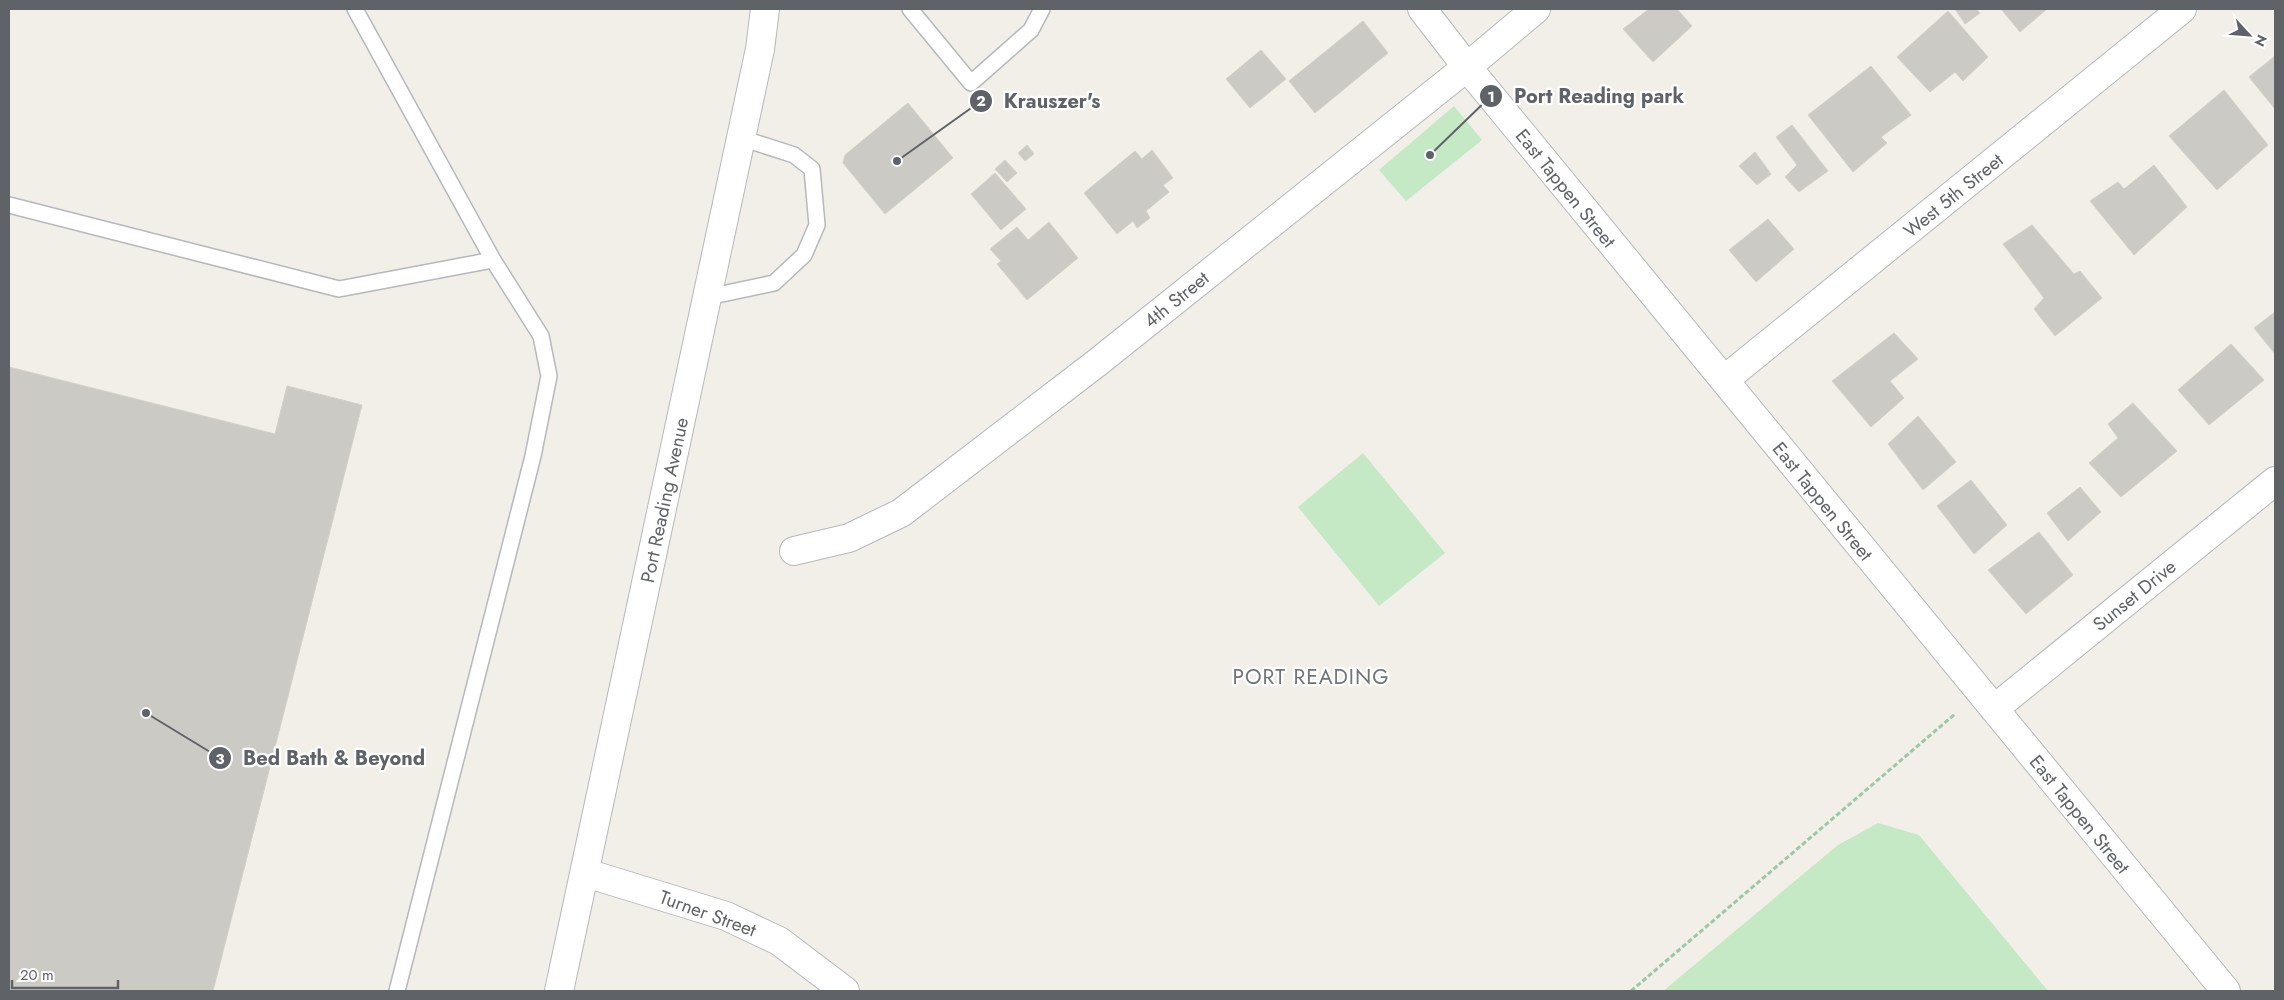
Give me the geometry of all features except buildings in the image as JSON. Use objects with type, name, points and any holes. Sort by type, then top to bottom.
[{"type":"street","name":"Port Reading Avenue","points":[[559,991],[586,873],[708,297],[760,49],[765,9]]},
{"type":"street","name":"East Tappen Street","points":[[1422,9],[1467,67],[2226,991]]},
{"type":"street","name":"4th Street","points":[[794,550],[849,538],[901,513],[1098,362],[1467,67],[1536,9]]},
{"type":"street","name":"West 5th Street","points":[[1724,380],[2182,9]]},
{"type":"street","name":"Sunset Drive","points":[[1994,709],[2275,481]]},
{"type":"street","name":"Turner Street","points":[[586,873],[726,916],[779,941],[845,991]]},
{"type":"lane","points":[[355,9],[493,260],[541,336],[549,376],[531,466],[397,991]]},
{"type":"lane","points":[[910,9],[971,83],[1030,30],[1042,9]]},
{"type":"lane","points":[[708,297],[774,283],[804,256],[817,226],[812,169],[794,155],[741,138]]},
{"type":"lane","points":[[9,205],[339,289],[493,260]]},
{"type":"path","points":[[1631,991],[1955,714]]},
{"type":"green space","points":[[1454,106],[1482,140],[1406,201],[1379,170]]},
{"type":"green space","points":[[1363,453],[1445,553],[1379,606],[1298,507]]},
{"type":"green space","points":[[1878,823],[1919,835],[2048,991],[1663,991],[1838,845]]},
{"type":"place","name":"Port Reading park","points":[[1430,155]]},
{"type":"place","name":"Krauszer's","points":[[897,161]]},
{"type":"place","name":"Bed Bath & Beyond","points":[[146,713]]},
{"type":"district","name":"PORT READING","points":[[1311,677]]}]
